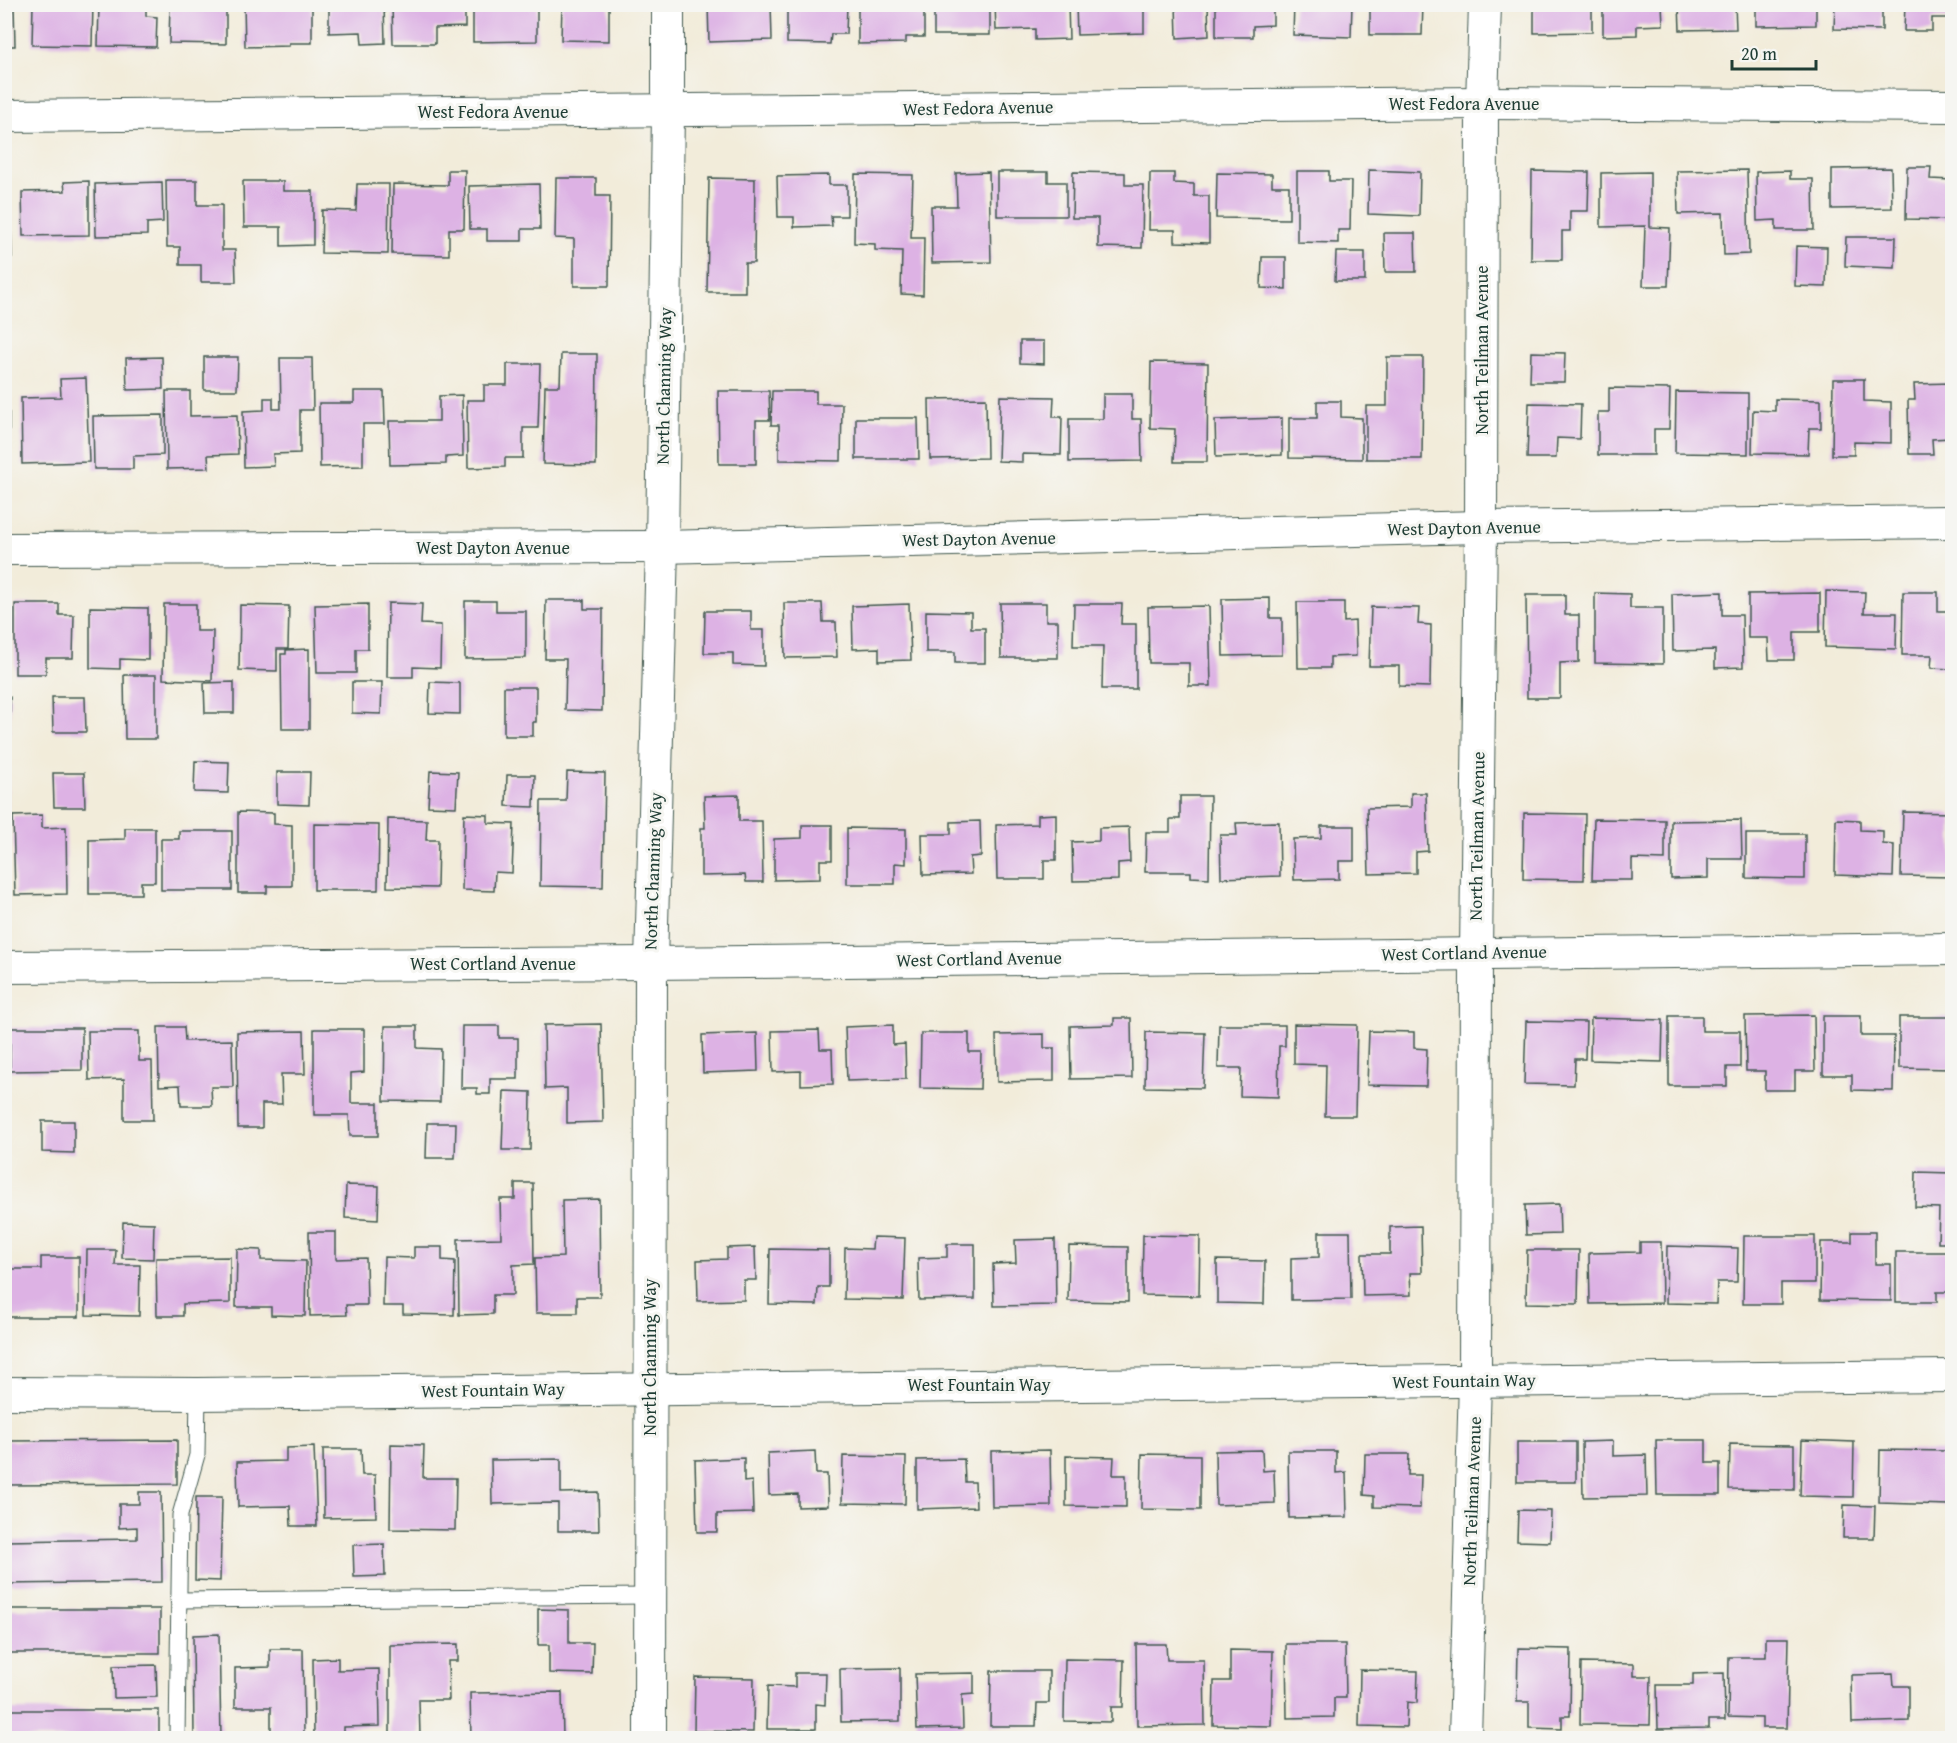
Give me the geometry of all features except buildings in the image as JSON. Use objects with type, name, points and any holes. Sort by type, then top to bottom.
[{"type":"street","name":"North Channing Way","points":[[650,1738],[651,963],[662,547],[668,4]]},
{"type":"street","name":"North Teilman Avenue","points":[[1466,1738],[1475,1381],[1482,104],[1485,4]]},
{"type":"street","name":"West Fedora Avenue","points":[[4,116],[1482,104],[1953,106]]},
{"type":"street","name":"West Dayton Avenue","points":[[4,549],[662,547],[1481,527],[1953,522]]},
{"type":"street","name":"West Cortland Avenue","points":[[4,967],[651,963],[1953,949]]},
{"type":"street","name":"West Fountain Way","points":[[4,1393],[198,1394],[1953,1376]]},
{"type":"lane","points":[[177,1738],[180,1515],[197,1455],[198,1394]]},
{"type":"lane","points":[[178,1600],[649,1596]]}]
